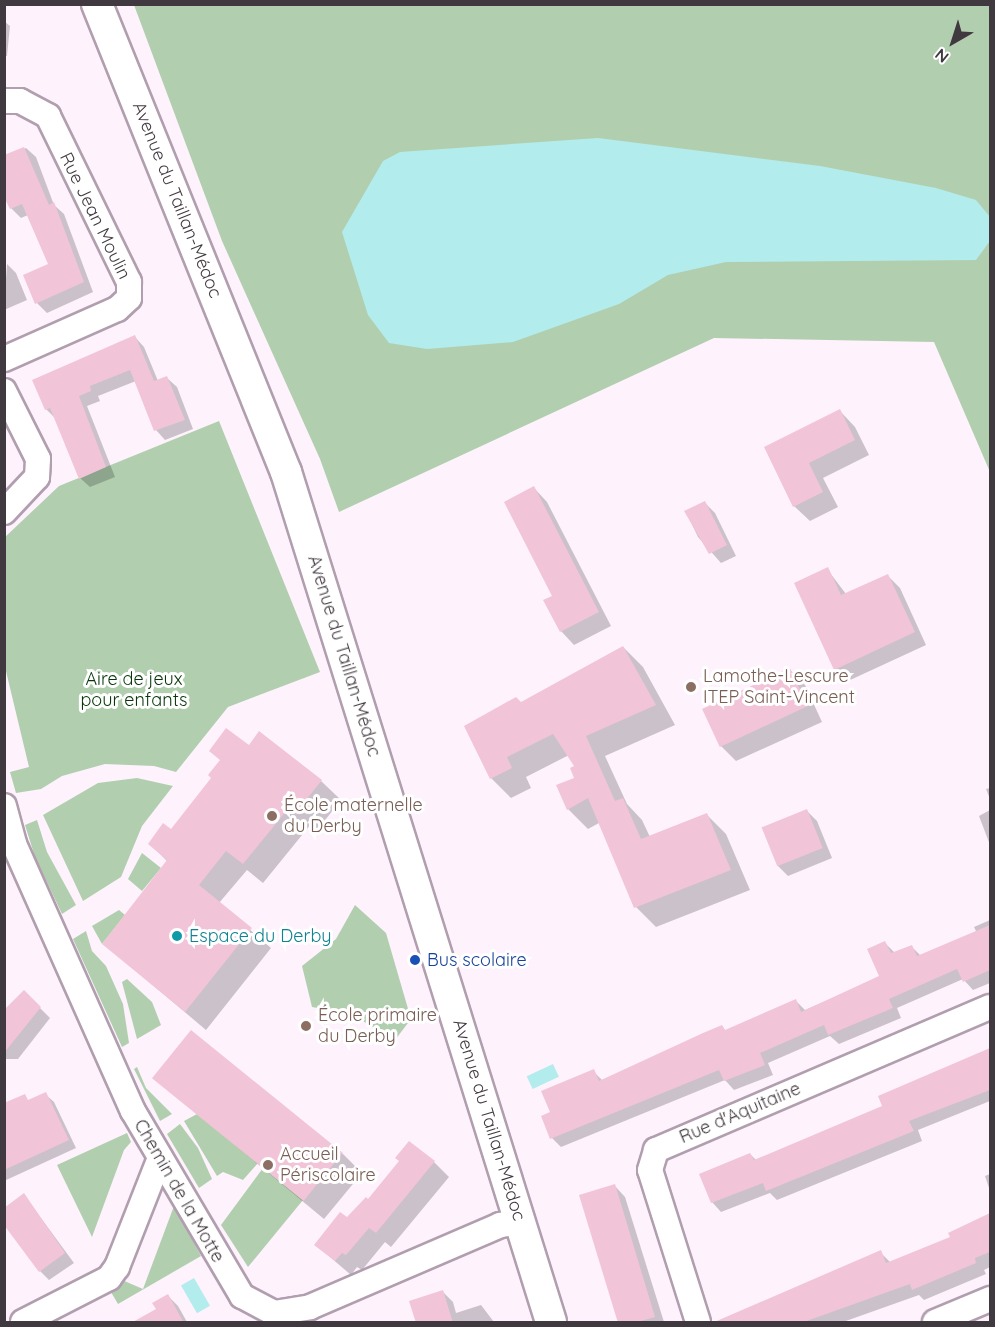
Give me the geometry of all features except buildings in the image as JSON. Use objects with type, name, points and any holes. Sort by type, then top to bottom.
[{"type":"street","name":"Avenue du Taillan-Médoc","points":[[97,4],[286,472],[551,1323]]},
{"type":"street","name":"Rue Jean Moulin","points":[[4,101],[20,101],[48,116],[129,282],[129,298],[117,309],[4,359]]},
{"type":"street","points":[[4,391],[38,459],[37,477],[4,512]]},
{"type":"street","name":"Chemin de la Motte","points":[[4,806],[15,844],[133,1111],[231,1283],[255,1306],[274,1312],[310,1307],[500,1225],[521,1222]]},
{"type":"street","name":"Rue d'Aquitaine","points":[[698,1323],[650,1170],[656,1150],[990,1007]]},
{"type":"street","points":[[23,1323],[109,1278],[117,1267],[160,1158]]},
{"type":"street","points":[[935,1323],[990,1299]]},
{"type":"green space","points":[[134,5],[990,5],[990,472],[934,342],[714,338],[339,512],[320,459],[222,241]]},
{"type":"green space","name":"Aire de jeux pour enfants","points":[[219,421],[320,672],[228,707],[176,772],[154,766],[105,764],[62,776],[41,789],[16,793],[10,772],[29,767],[5,667],[4,538],[59,486]]},
{"type":"green space","points":[[137,778],[173,786],[142,826],[121,877],[83,901],[43,815],[98,783]]},
{"type":"green space","points":[[37,820],[47,852],[76,905],[62,914],[35,857],[25,825]]},
{"type":"green space","points":[[142,853],[161,868],[142,891],[128,879]]},
{"type":"green space","points":[[355,905],[386,933],[411,1019],[395,1040],[351,1014],[312,1007],[302,966],[336,939]]},
{"type":"green space","points":[[119,910],[125,915],[102,944],[92,926]]},
{"type":"green space","points":[[86,931],[92,951],[106,966],[123,1004],[129,1043],[122,1047],[73,939]]},
{"type":"green space","points":[[127,979],[152,1002],[161,1025],[137,1039],[122,982]]},
{"type":"green space","points":[[137,1067],[146,1088],[172,1114],[160,1121],[134,1069]]},
{"type":"green space","points":[[197,1114],[258,1163],[243,1180],[223,1172],[217,1176],[184,1121]]},
{"type":"green space","points":[[180,1124],[198,1148],[212,1179],[199,1188],[167,1134]]},
{"type":"green space","points":[[127,1133],[131,1142],[124,1150],[92,1237],[57,1165]]},
{"type":"green space","points":[[263,1168],[303,1200],[248,1267],[221,1225]]},
{"type":"green space","points":[[174,1206],[201,1256],[118,1304],[108,1287],[122,1280],[143,1289]]},
{"type":"shaded area","points":[[598,138],[820,166],[936,188],[976,200],[990,217],[990,241],[976,260],[726,262],[668,275],[619,304],[513,342],[427,349],[389,343],[368,315],[342,232],[383,161],[400,152]]},
{"type":"shaded area","points":[[553,1064],[559,1077],[533,1089],[527,1076]]},
{"type":"shaded area","points":[[194,1278],[210,1306],[197,1313],[181,1286]]},
{"type":"place","name":"Lamothe-Lescure ITEP Saint-Vincent","points":[[691,687]]},
{"type":"place","name":"École maternelle du Derby","points":[[272,816]]},
{"type":"place","name":"Espace du Derby","points":[[177,936]]},
{"type":"place","name":"Bus scolaire","points":[[415,960]]},
{"type":"place","name":"École primaire du Derby","points":[[306,1026]]},
{"type":"place","name":"Accueil Périscolaire","points":[[268,1165]]}]
